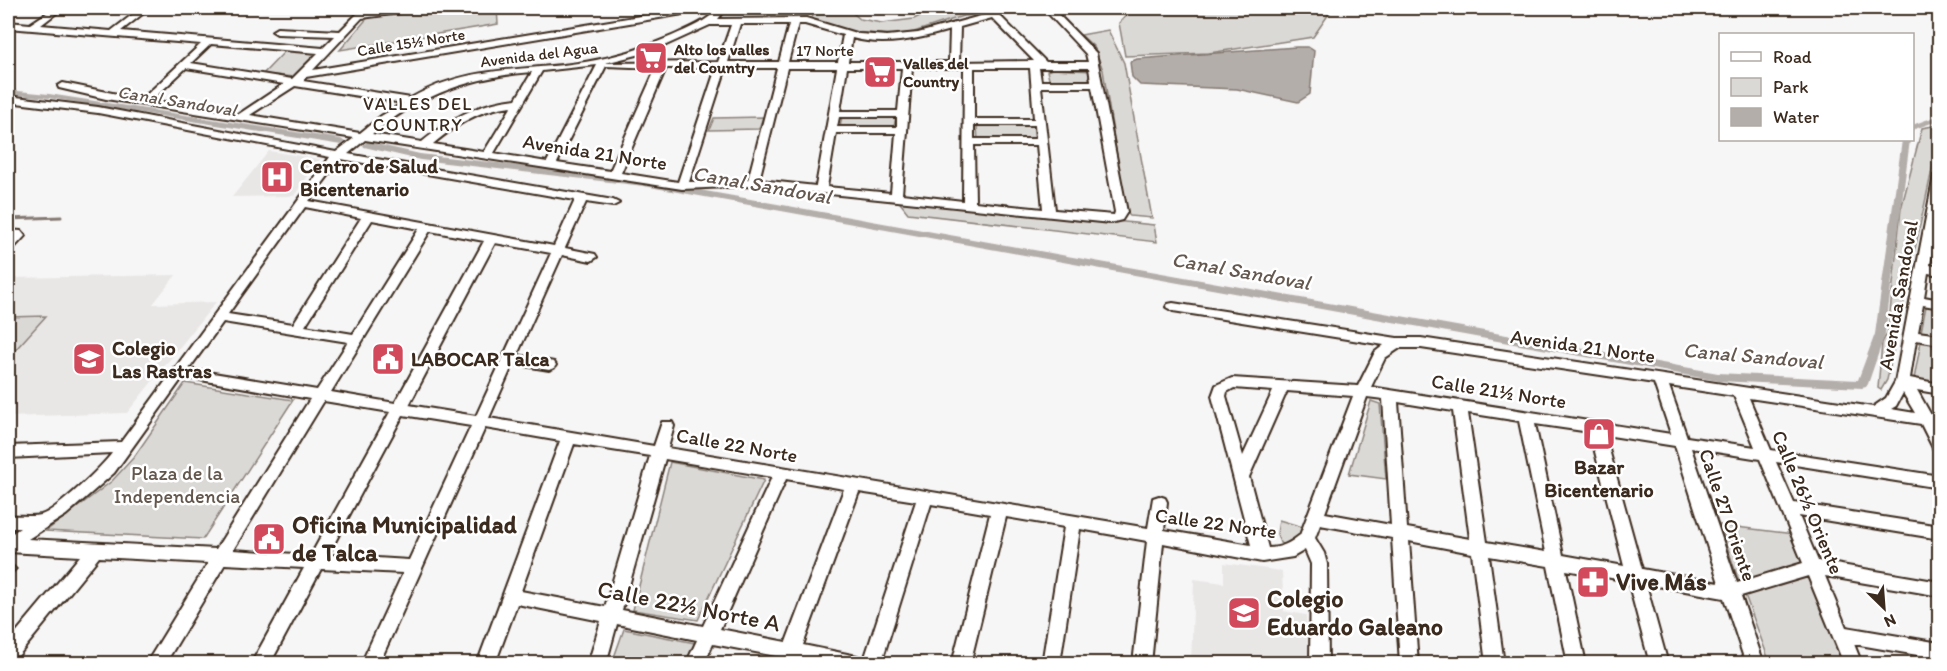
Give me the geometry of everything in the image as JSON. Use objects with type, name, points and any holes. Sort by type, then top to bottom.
[{"type":"street","points":[[32,27],[59,8]]},
{"type":"street","points":[[112,34],[146,8]]},
{"type":"street","points":[[242,116],[299,78],[367,8]]},
{"type":"street","points":[[358,16],[415,8]]},
{"type":"street","name":"Calle 15½ Norte","points":[[299,78],[701,8]]},
{"type":"street","name":"Avenida del Agua","points":[[8,544],[47,520],[98,480],[126,447],[337,155],[361,136],[411,101],[436,89],[471,78],[597,64],[658,46],[709,22],[723,8]]},
{"type":"street","points":[[806,21],[810,8]]},
{"type":"street","points":[[1036,84],[1097,84],[1089,49],[1051,8]]},
{"type":"street","points":[[709,22],[806,21],[864,38],[901,38],[955,25],[990,11],[1039,64],[1036,84],[1049,212]]},
{"type":"street","points":[[682,186],[737,21]]},
{"type":"street","points":[[753,183],[794,21]]},
{"type":"street","points":[[8,25],[325,51]]},
{"type":"street","points":[[954,64],[955,25]]},
{"type":"street","points":[[278,32],[341,34]]},
{"type":"street","points":[[821,189],[848,35]]},
{"type":"street","points":[[1015,64],[1016,38]]},
{"type":"street","points":[[146,100],[208,42]]},
{"type":"street","points":[[550,166],[597,64]]},
{"type":"street","name":"17 Norte","points":[[597,64],[1094,65]]},
{"type":"street","points":[[896,197],[907,64]]},
{"type":"street","points":[[969,64],[969,204]]},
{"type":"street","points":[[183,65],[299,78],[411,101]]},
{"type":"street","points":[[614,176],[662,65]]},
{"type":"street","points":[[487,156],[538,70]]},
{"type":"street","name":"Avenida 21 Norte","points":[[63,86],[361,136],[682,186],[753,183],[1110,219],[1118,217],[1122,212],[1097,84]]},
{"type":"street","points":[[8,99],[98,110],[337,155],[613,203]]},
{"type":"street","points":[[424,146],[469,112],[495,104],[519,102]]},
{"type":"street","points":[[834,114],[903,114]]},
{"type":"street","points":[[969,122],[1040,122]]},
{"type":"street","points":[[831,130],[902,130]]},
{"type":"street","points":[[969,142],[1042,142]]},
{"type":"street","name":"Avenida Sandoval","points":[[1877,411],[1891,402],[1902,382],[1923,268],[1934,239],[1940,175]]},
{"type":"street","points":[[370,663],[582,198]]},
{"type":"street","points":[[302,203],[591,257]]},
{"type":"street","points":[[297,329],[369,215]]},
{"type":"street","points":[[155,663],[427,226]]},
{"type":"street","points":[[8,234],[19,236],[8,247]]},
{"type":"street","points":[[260,663],[401,410],[492,238]]},
{"type":"street","points":[[1923,268],[1940,271]]},
{"type":"street","points":[[1917,300],[1940,304]]},
{"type":"street","name":"Avenida 21 Norte","points":[[1173,307],[1398,343],[1420,343],[1932,420]]},
{"type":"street","points":[[220,317],[357,339]]},
{"type":"street","points":[[1911,335],[1940,340]]},
{"type":"street","points":[[1320,663],[1319,564],[1316,553],[1307,539],[1362,391],[1380,356],[1398,343]]},
{"type":"street","points":[[509,359],[549,365]]},
{"type":"street","name":"Calle 22 Norte","points":[[181,372],[1262,555],[1287,553],[1307,539]]},
{"type":"street","name":"Calle 27 Oriente","points":[[1660,379],[1755,663]]},
{"type":"street","points":[[1902,382],[1940,389]]},
{"type":"street","points":[[1902,382],[1932,420],[1940,448]]},
{"type":"street","name":"Calle 21½ Norte","points":[[1262,555],[1220,396],[1221,389],[1232,383],[1362,391],[1940,482]]},
{"type":"street","points":[[1241,477],[1282,387]]},
{"type":"street","name":"Calle 26½ Oriente","points":[[1739,391],[1853,663]]},
{"type":"street","points":[[1390,395],[1409,663]]},
{"type":"street","points":[[1460,406],[1495,663]]},
{"type":"street","points":[[1526,417],[1577,663]]},
{"type":"street","points":[[597,663],[667,426]]},
{"type":"street","points":[[1596,428],[1659,663]]},
{"type":"street","points":[[486,663],[569,438]]},
{"type":"street","points":[[8,452],[126,447]]},
{"type":"street","points":[[695,663],[782,474]]},
{"type":"street","points":[[789,657],[853,486]]},
{"type":"street","points":[[872,663],[925,498]]},
{"type":"street","points":[[1142,663],[1159,502]]},
{"type":"street","points":[[1788,508],[1940,533]]},
{"type":"street","points":[[961,663],[999,511]]},
{"type":"street","points":[[1315,518],[1731,592],[1813,567],[1940,589]]},
{"type":"street","points":[[8,522],[47,520]]},
{"type":"street","points":[[1051,663],[1073,523]]},
{"type":"street","points":[[8,544],[220,558],[414,567]]},
{"type":"street","points":[[8,655],[94,550]]},
{"type":"street","name":"Calle 22½ Norte A","points":[[511,596],[708,634],[789,657],[857,663]]},
{"type":"street","points":[[1840,634],[1940,651]]},
{"type":"shaded area","name":"Centro de Salud Bicentenario","points":[[269,151],[320,159],[294,196],[232,197]]},
{"type":"shaded area","name":"Colegio Las Rastras","points":[[176,275],[153,304],[216,302],[127,413],[8,417],[8,278]]},
{"type":"shaded area","name":"Colegio Eduardo Galeano","points":[[1224,563],[1282,571],[1284,611],[1306,615],[1309,663],[1191,663],[1194,579],[1224,583]]},
{"type":"green space","points":[[417,8],[497,8],[498,24],[340,50],[370,15]]},
{"type":"green space","points":[[814,8],[847,8],[860,19],[882,23],[914,19],[935,8],[976,8],[983,14],[963,16],[914,32],[897,35],[852,32],[812,20]]},
{"type":"green space","points":[[1133,8],[1333,8],[1313,37],[1209,53],[1125,56],[1119,23]]},
{"type":"green space","points":[[1108,30],[1124,63],[1152,218],[1130,216],[1126,212],[1103,70],[1094,47],[1081,35]]},
{"type":"green space","points":[[285,51],[317,53],[294,77],[263,74]]},
{"type":"green space","points":[[1052,69],[1093,71],[1093,83],[1050,83],[1047,71]]},
{"type":"green space","points":[[842,116],[896,116],[894,127],[840,128]]},
{"type":"green space","points":[[763,117],[759,129],[709,130],[714,118]]},
{"type":"green space","points":[[1939,125],[1939,137],[1887,380],[1881,390],[1878,388],[1882,343],[1888,331],[1901,209],[1922,128]]},
{"type":"green space","points":[[977,126],[1034,126],[1036,141],[978,141]]},
{"type":"green space","points":[[897,199],[1154,225],[1157,242],[908,213]]},
{"type":"green space","points":[[1926,306],[1939,309],[1939,334],[1921,332]]},
{"type":"green space","points":[[46,316],[8,358],[8,317]]},
{"type":"green space","points":[[1921,341],[1931,343],[1939,360],[1939,383],[1914,379]]},
{"type":"green space","name":"Plaza de la Independencia","points":[[185,383],[293,400],[203,539],[46,531],[112,481],[134,457]]},
{"type":"green space","points":[[1371,401],[1380,404],[1386,479],[1349,474]]},
{"type":"green space","points":[[670,462],[764,480],[698,620],[633,610]]},
{"type":"green space","points":[[1279,520],[1306,528],[1299,542],[1289,546],[1280,543],[1277,534]]},
{"type":"green space","points":[[1720,525],[1794,534],[1805,564],[1739,582]]},
{"type":"green space","points":[[1812,575],[1847,663],[1770,663],[1745,595]]},
{"type":"green space","points":[[624,629],[695,643],[686,663],[612,663]]},
{"type":"water","points":[[1308,47],[1314,51],[1310,94],[1298,102],[1237,89],[1140,85],[1132,77],[1130,62],[1137,59]]},
{"type":"waterway","name":"Canal Sandoval","points":[[8,92],[49,96],[341,142]]},
{"type":"waterway","name":"Canal Sandoval","points":[[1914,127],[1940,117]]},
{"type":"waterway","name":"Canal Sandoval","points":[[367,145],[420,157],[644,183],[1718,377],[1862,384],[1880,334],[1906,141]]},
{"type":"waterway","points":[[8,219],[61,217]]},
{"type":"place","name":"Alto los valles del Country","points":[[651,58]]},
{"type":"place","name":"Valles del Country","points":[[880,72]]},
{"type":"place","name":"Centro de Salud Bicentenario","points":[[277,177]]},
{"type":"place","name":"Colegio Las Rastras","points":[[89,359]]},
{"type":"place","name":"LABOCAR Talca","points":[[388,359]]},
{"type":"place","name":"Bazar Bicentenario","points":[[1599,434]]},
{"type":"place","name":"Oficina Municipalidad de Talca","points":[[269,539]]},
{"type":"place","name":"Vive Más","points":[[1593,582]]},
{"type":"place","name":"Colegio Eduardo Galeano","points":[[1244,613]]},
{"type":"district","name":"VALLES DEL COUNTRY","points":[[418,114]]}]
